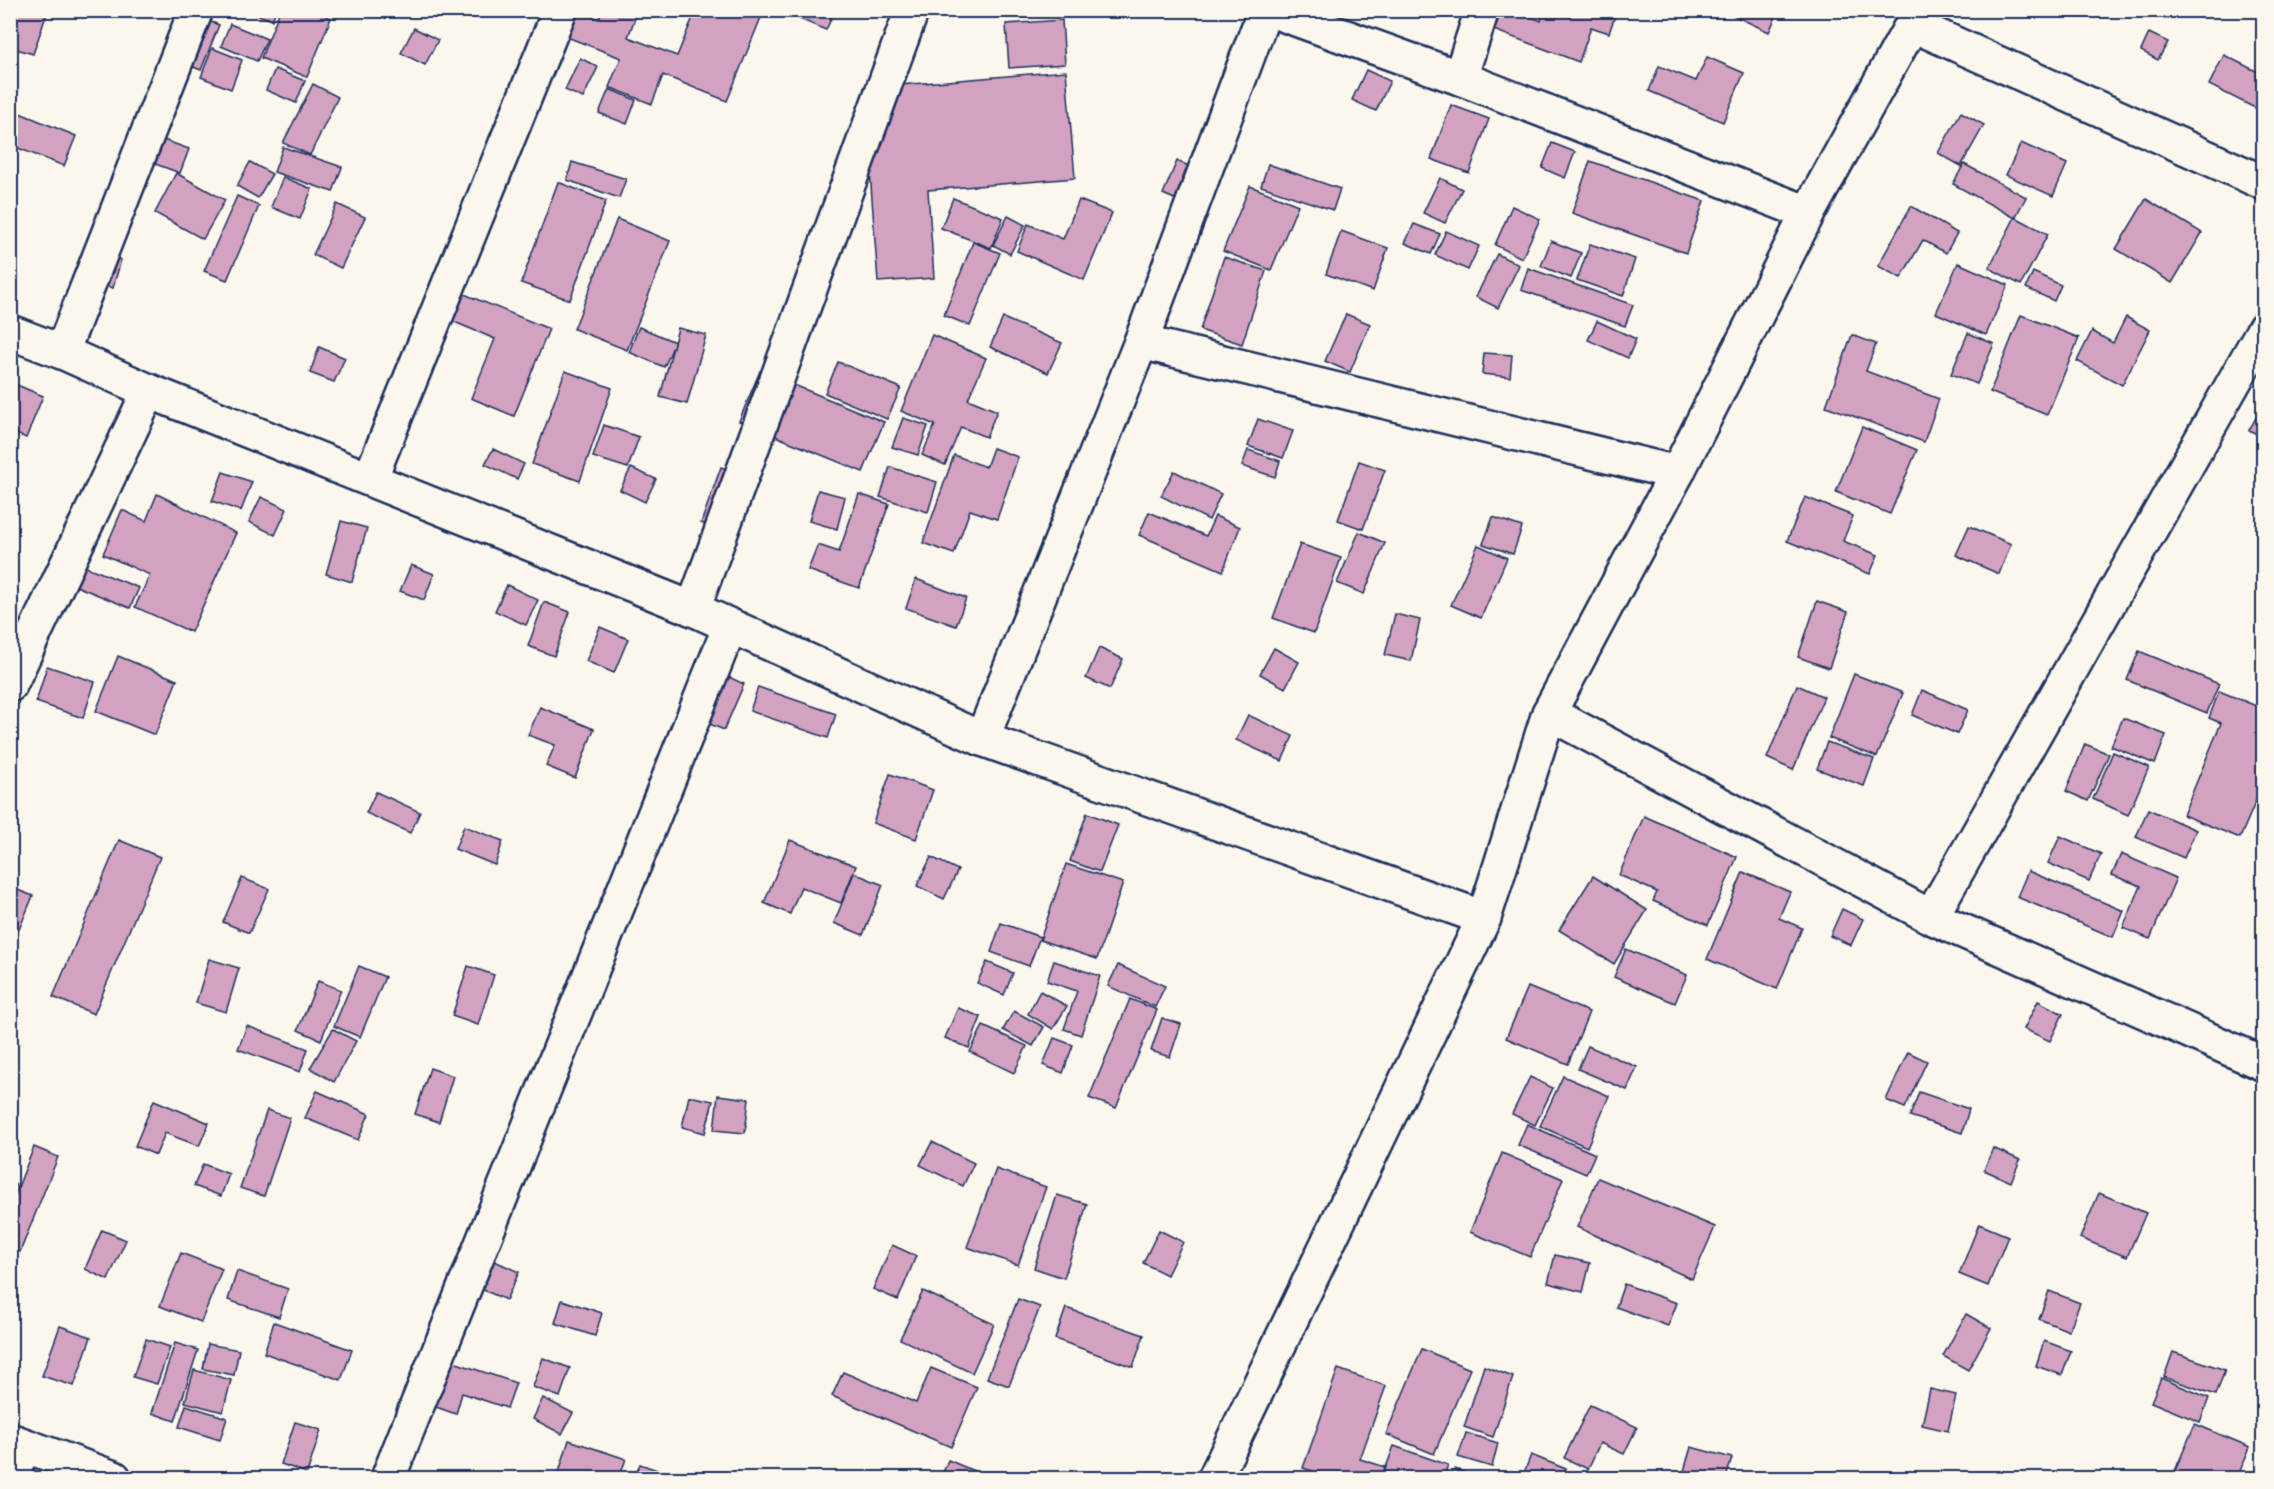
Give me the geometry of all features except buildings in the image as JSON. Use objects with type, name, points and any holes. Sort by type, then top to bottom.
[{"type":"street","points":[[62,352],[196,10]]},
{"type":"street","points":[[370,479],[560,10]]},
{"type":"street","points":[[693,609],[912,10]]},
{"type":"street","points":[[982,739],[1141,342],[1265,10]]},
{"type":"street","points":[[1271,10],[1460,78],[1809,213]]},
{"type":"street","points":[[1460,78],[1482,10]]},
{"type":"street","points":[[1215,1479],[1484,918],[1549,713],[1677,473],[1809,213],[1917,18],[2264,183]]},
{"type":"street","points":[[1931,917],[2264,328]]},
{"type":"street","points":[[10,332],[62,352],[149,391],[693,609],[982,739],[1484,918]]},
{"type":"street","points":[[1141,342],[1677,473]]},
{"type":"street","points":[[10,685],[149,391]]},
{"type":"street","points":[[388,1479],[730,626]]},
{"type":"street","points":[[1549,713],[1931,917],[2264,1064]]},
{"type":"street","points":[[11,1479],[17,1443],[114,1479]]}]
